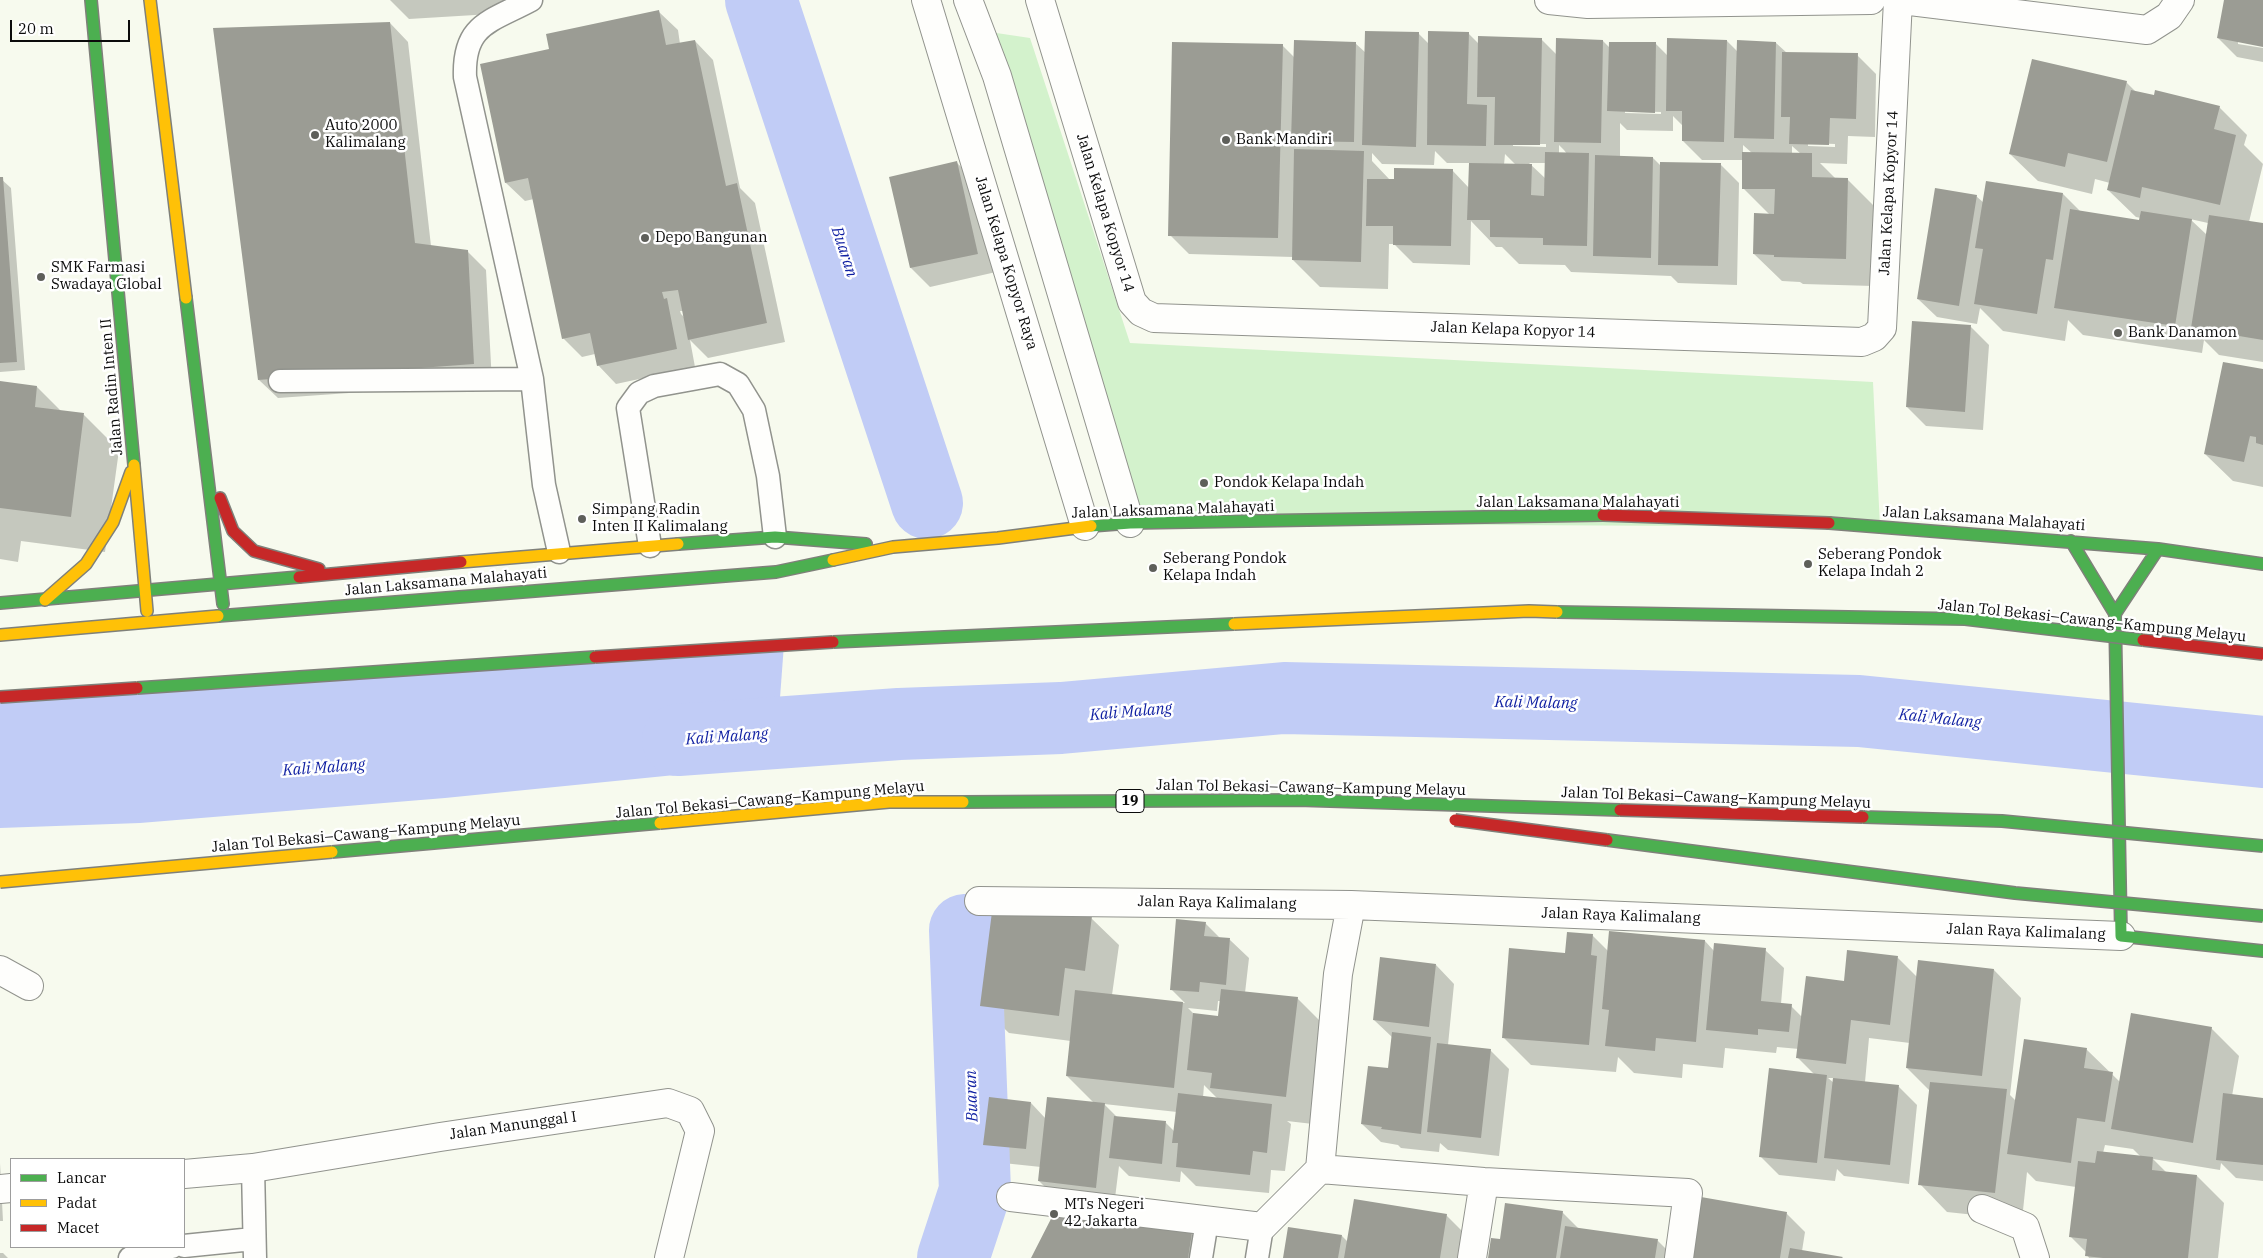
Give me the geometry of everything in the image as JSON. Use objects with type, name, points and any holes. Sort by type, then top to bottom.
[{"type":"main road","name":"Jalan Radin Inten II","points":[[91,0],[148,621]]},
{"type":"main road","points":[[150,0],[224,615]]},
{"type":"main road","points":[[204,457],[233,531],[254,551],[334,574]]},
{"type":"main road","points":[[45,600],[86,564],[113,522],[134,463]]},
{"type":"main road","name":"Jalan Laksamana Malahayati","points":[[0,635],[148,621],[776,572],[893,546],[998,538],[1085,526],[1130,523],[1593,515],[1807,521],[2158,548],[2263,564]]},
{"type":"main road","name":"Jalan Laksamana Malahayati","points":[[0,603],[146,592],[559,552],[775,536],[893,546]]},
{"type":"main road","points":[[2071,540],[2115,614],[2121,936]]},
{"type":"main road","points":[[2115,614],[2158,548]]},
{"type":"main road","name":"Jalan Tol Bekasi–Cawang–Kampung Melayu","points":[[0,697],[792,644],[1529,611],[1966,619],[2263,654]]},
{"type":"main road","points":[[1298,800],[1416,815]]},
{"type":"main road","name":"Jalan Tol Bekasi–Cawang–Kampung Melayu","points":[[0,882],[889,802],[1298,800],[2002,821],[2263,846]]},
{"type":"main road","points":[[1446,819],[2015,893],[2263,916]]},
{"type":"main road","name":"Jalan Raya Kalimalang","points":[[2121,936],[2263,951]]},
{"type":"street","name":"Jalan Kelapa Kopyor Raya","points":[[926,0],[1085,526]]},
{"type":"street","points":[[968,0],[997,76],[1130,523]]},
{"type":"street","name":"Jalan Kelapa Kopyor 14","points":[[1040,0],[1132,302],[1140,312],[1154,318],[1862,342],[1874,337],[1882,328],[1900,0]]},
{"type":"street","points":[[1549,0],[1588,2],[1871,0]]},
{"type":"street","points":[[1900,0],[2147,30],[2168,16],[2180,0]]},
{"type":"street","name":"Jalan Raya Kalimalang","points":[[979,900],[1351,905],[2121,936]]},
{"type":"street","points":[[1011,1197],[1262,1226],[1320,1169],[1338,974],[1351,905]]},
{"type":"street","points":[[0,970],[29,986]]},
{"type":"street","name":"Jalan Manunggal I","points":[[185,1174],[253,1168],[440,1137],[668,1103],[690,1111],[700,1131],[669,1258]]},
{"type":"street","points":[[1320,1169],[1484,1182],[1688,1193],[1679,1258]]},
{"type":"street","points":[[1472,1258],[1484,1182]]},
{"type":"street","points":[[1982,1209],[2025,1227],[2035,1258]]},
{"type":"lane","points":[[531,0],[481,28],[471,37],[466,50],[465,78],[532,379],[544,485],[559,552]]},
{"type":"lane","points":[[650,546],[628,408],[639,394],[654,386],[720,374],[738,384],[754,410],[768,476],[775,536]]},
{"type":"lane","points":[[280,381],[532,379]]},
{"type":"lane","points":[[185,1246],[254,1248],[253,1168]]},
{"type":"lane","points":[[1201,1258],[1207,1221]]},
{"type":"lane","points":[[1257,1258],[1262,1226]]},
{"type":"lane","points":[[130,1258],[144,1252],[166,1248]]},
{"type":"green space","points":[[983,31],[1030,38],[1130,343],[1873,382],[1880,527],[1130,523]]},
{"type":"water","points":[[784,644],[775,765],[445,798],[140,823],[0,828],[0,696]]},
{"type":"building","points":[[2224,0],[2263,0],[2263,47],[2217,38]]},
{"type":"building","name":"Depo Bangunan","points":[[659,10],[666,45],[695,40],[726,186],[737,183],[767,323],[688,340],[678,290],[662,292],[664,299],[667,298],[677,349],[597,366],[590,333],[562,339],[528,178],[505,183],[480,64],[549,49],[546,34]]},
{"type":"building","name":"Auto 2000 Kalimalang","points":[[390,22],[415,243],[468,250],[474,364],[258,380],[213,28]]},
{"type":"building","points":[[1365,31],[1419,32],[1416,147],[1362,145]]},
{"type":"building","points":[[1428,31],[1469,32],[1467,104],[1487,105],[1486,146],[1427,145]]},
{"type":"building","points":[[1478,36],[1542,38],[1540,145],[1494,145],[1495,97],[1477,97]]},
{"type":"building","points":[[1556,38],[1603,40],[1601,143],[1554,142]]},
{"type":"building","points":[[1667,38],[1727,40],[1724,142],[1682,141],[1682,111],[1666,111]]},
{"type":"building","points":[[1294,40],[1356,42],[1354,142],[1291,141]]},
{"type":"building","points":[[1737,40],[1776,42],[1774,139],[1734,138]]},
{"type":"building","name":"Bank Mandiri","points":[[1172,42],[1283,44],[1278,238],[1168,236]]},
{"type":"building","points":[[1609,42],[1656,42],[1655,113],[1607,111]]},
{"type":"building","points":[[1782,52],[1858,53],[1856,119],[1830,118],[1829,145],[1789,144],[1790,117],[1781,117]]},
{"type":"building","points":[[2032,59],[2127,81],[2107,162],[2068,153],[2065,167],[2009,154]]},
{"type":"building","points":[[2131,90],[2154,95],[2155,90],[2220,106],[2214,129],[2236,135],[2220,205],[2142,187],[2140,198],[2107,190]]},
{"type":"building","points":[[1294,149],[1364,151],[1361,262],[1292,260]]},
{"type":"building","points":[[1545,152],[1589,153],[1587,246],[1543,245],[1543,238],[1490,237],[1490,220],[1467,220],[1469,163],[1532,164],[1531,195],[1544,196]]},
{"type":"building","points":[[1742,152],[1812,153],[1812,177],[1848,178],[1846,259],[1774,257],[1774,255],[1753,254],[1754,213],[1774,214],[1775,189],[1742,189]]},
{"type":"building","points":[[1595,155],[1653,157],[1651,258],[1593,256]]},
{"type":"building","points":[[957,161],[978,254],[910,268],[889,177]]},
{"type":"building","points":[[1660,162],[1721,163],[1718,266],[1658,265]]},
{"type":"building","points":[[1394,168],[1453,169],[1451,246],[1393,245],[1393,226],[1366,226],[1367,179],[1394,179]]},
{"type":"building","points":[[0,177],[3,177],[17,362],[0,363]]},
{"type":"building","points":[[1986,181],[2063,193],[2053,260],[2046,259],[2037,314],[1974,304],[1983,249],[1975,248]]},
{"type":"building","points":[[1935,188],[1977,195],[1959,306],[1917,299]]},
{"type":"building","points":[[2070,209],[2139,220],[2141,211],[2192,219],[2175,326],[2054,308]]},
{"type":"building","points":[[2209,215],[2263,223],[2263,340],[2191,328]]},
{"type":"building","points":[[1912,321],[1971,325],[1965,412],[1906,407]]},
{"type":"building","points":[[2223,362],[2263,369],[2263,445],[2256,443],[2256,437],[2250,436],[2244,462],[2204,454]]},
{"type":"building","points":[[0,381],[37,386],[35,407],[84,413],[71,517],[0,508]]},
{"type":"building","points":[[993,904],[1092,916],[1085,971],[1065,968],[1059,1016],[980,1006]]},
{"type":"building","points":[[1176,919],[1206,922],[1204,936],[1230,938],[1226,985],[1200,982],[1199,992],[1170,990]]},
{"type":"building","points":[[1609,931],[1705,940],[1696,1042],[1656,1038],[1655,1051],[1605,1046],[1609,1010],[1602,1009]]},
{"type":"building","points":[[1567,932],[1593,934],[1591,955],[1597,956],[1589,1045],[1502,1038],[1509,948],[1565,953]]},
{"type":"building","points":[[1714,943],[1766,948],[1761,1001],[1792,1004],[1789,1032],[1758,1029],[1758,1035],[1706,1030]]},
{"type":"building","points":[[1847,950],[1898,956],[1890,1025],[1851,1020],[1846,1064],[1796,1058],[1806,976],[1844,981]]},
{"type":"building","points":[[1380,957],[1436,964],[1429,1027],[1373,1020]]},
{"type":"building","points":[[1918,960],[1994,969],[1982,1076],[1906,1068]]},
{"type":"building","points":[[1221,989],[1298,997],[1286,1097],[1210,1088],[1212,1073],[1187,1070],[1193,1013],[1218,1016]]},
{"type":"building","points":[[1075,990],[1183,1002],[1174,1088],[1066,1076]]},
{"type":"building","points":[[2131,1013],[2212,1027],[2193,1143],[2111,1129]]},
{"type":"building","points":[[1392,1032],[1431,1037],[1421,1134],[1381,1129],[1382,1127],[1361,1124],[1368,1066],[1388,1068]]},
{"type":"building","points":[[2024,1039],[2087,1048],[2084,1068],[2113,1072],[2105,1122],[2077,1118],[2071,1163],[2007,1154]]},
{"type":"building","points":[[1437,1043],[1491,1049],[1481,1138],[1427,1132]]},
{"type":"building","points":[[1769,1068],[1827,1075],[1817,1163],[1759,1157]]},
{"type":"building","points":[[1833,1078],[1899,1085],[1890,1165],[1824,1158]]},
{"type":"building","points":[[1930,1082],[2007,1089],[1995,1193],[1918,1185]]},
{"type":"building","points":[[1178,1093],[1272,1104],[1267,1153],[1253,1151],[1250,1175],[1176,1167],[1178,1143],[1172,1143]]},
{"type":"building","points":[[2223,1093],[2263,1098],[2263,1165],[2216,1160]]},
{"type":"building","points":[[989,1097],[1031,1102],[1026,1149],[983,1145]]},
{"type":"building","points":[[1047,1097],[1105,1103],[1096,1188],[1038,1181]]},
{"type":"building","points":[[1114,1116],[1166,1121],[1162,1164],[1109,1158]]},
{"type":"building","points":[[2097,1151],[2153,1157],[2152,1170],[2197,1175],[2188,1258],[2103,1258],[2085,1256],[2087,1239],[2069,1237],[2078,1161],[2095,1163]]},
{"type":"building","points":[[1701,1197],[1787,1212],[1780,1258],[1691,1258]]},
{"type":"building","points":[[1354,1199],[1447,1214],[1440,1258],[1344,1258]]},
{"type":"building","points":[[1505,1203],[1563,1211],[1556,1258],[1488,1258],[1491,1238],[1500,1239]]},
{"type":"building","points":[[1055,1211],[1192,1233],[1188,1258],[1031,1258]]},
{"type":"building","points":[[1565,1226],[1658,1239],[1655,1258],[1560,1258]]},
{"type":"building","points":[[1288,1227],[1342,1235],[1338,1258],[1283,1258]]},
{"type":"building","points":[[1790,1248],[1843,1257],[1788,1258]]},
{"type":"waterway","name":"Buaran","points":[[761,0],[927,503]]},
{"type":"waterway","name":"Kali Malang","points":[[678,740],[899,724],[1061,718],[1284,698],[1859,711],[2263,752]]},
{"type":"waterway","name":"Buaran","points":[[953,1258],[975,1191],[965,930]]},
{"type":"traffic: fast","points":[[91,0],[134,465]]},
{"type":"traffic: fast","points":[[186,298],[223,604]]},
{"type":"traffic: fast","points":[[1091,526],[1130,523],[1603,515]]},
{"type":"traffic: fast","points":[[1829,523],[2158,549],[2263,564]]},
{"type":"traffic: fast","points":[[678,544],[775,537],[866,544]]},
{"type":"traffic: fast","points":[[2071,541],[2115,614],[2121,936],[2263,951]]},
{"type":"traffic: fast","points":[[2115,614],[2158,549]]},
{"type":"traffic: fast","points":[[218,616],[776,572],[833,560]]},
{"type":"traffic: fast","points":[[0,603],[299,577]]},
{"type":"traffic: fast","points":[[1557,612],[1965,619],[2143,640]]},
{"type":"traffic: fast","points":[[833,642],[1234,624]]},
{"type":"traffic: fast","points":[[137,688],[595,657]]},
{"type":"traffic: fast","points":[[963,802],[1298,800],[1620,810]]},
{"type":"traffic: fast","points":[[1863,817],[2002,821],[2263,846]]},
{"type":"traffic: fast","points":[[332,852],[660,823]]},
{"type":"traffic: fast","points":[[1607,840],[2015,893],[2263,916]]},
{"type":"traffic: slow","points":[[150,0],[186,298]]},
{"type":"traffic: slow","points":[[134,465],[147,611]]},
{"type":"traffic: slow","points":[[45,600],[86,564],[113,522],[131,472]]},
{"type":"traffic: slow","points":[[833,560],[893,547],[998,538],[1091,526]]},
{"type":"traffic: slow","points":[[461,562],[678,544]]},
{"type":"traffic: slow","points":[[1234,624],[1529,611],[1557,612]]},
{"type":"traffic: slow","points":[[0,635],[218,616]]},
{"type":"traffic: slow","points":[[660,823],[889,802],[963,802]]},
{"type":"traffic: slow","points":[[0,882],[332,852]]},
{"type":"traffic: jam","points":[[220,498],[233,531],[254,551],[319,569]]},
{"type":"traffic: jam","points":[[1603,515],[1829,523]]},
{"type":"traffic: jam","points":[[299,577],[461,562]]},
{"type":"traffic: jam","points":[[2143,640],[2263,654]]},
{"type":"traffic: jam","points":[[595,657],[833,642]]},
{"type":"traffic: jam","points":[[0,697],[137,688]]},
{"type":"traffic: jam","points":[[1620,810],[1863,817]]},
{"type":"traffic: jam","points":[[1455,820],[1607,840]]},
{"type":"place","name":"Auto 2000 Kalimalang","points":[[315,135]]},
{"type":"place","name":"Bank Mandiri","points":[[1226,140]]},
{"type":"place","name":"Depo Bangunan","points":[[645,238]]},
{"type":"place","name":"SMK Farmasi Swadaya Global","points":[[41,277]]},
{"type":"place","name":"Bank Danamon","points":[[2118,333]]},
{"type":"place","name":"Pondok Kelapa Indah","points":[[1204,483]]},
{"type":"place","name":"Simpang Radin Inten II Kalimalang","points":[[582,519]]},
{"type":"place","name":"Seberang Pondok Kelapa Indah 2","points":[[1808,564]]},
{"type":"place","name":"Seberang Pondok Kelapa Indah","points":[[1153,568]]},
{"type":"place","name":"MTs Negeri 42 Jakarta","points":[[1054,1214]]}]
